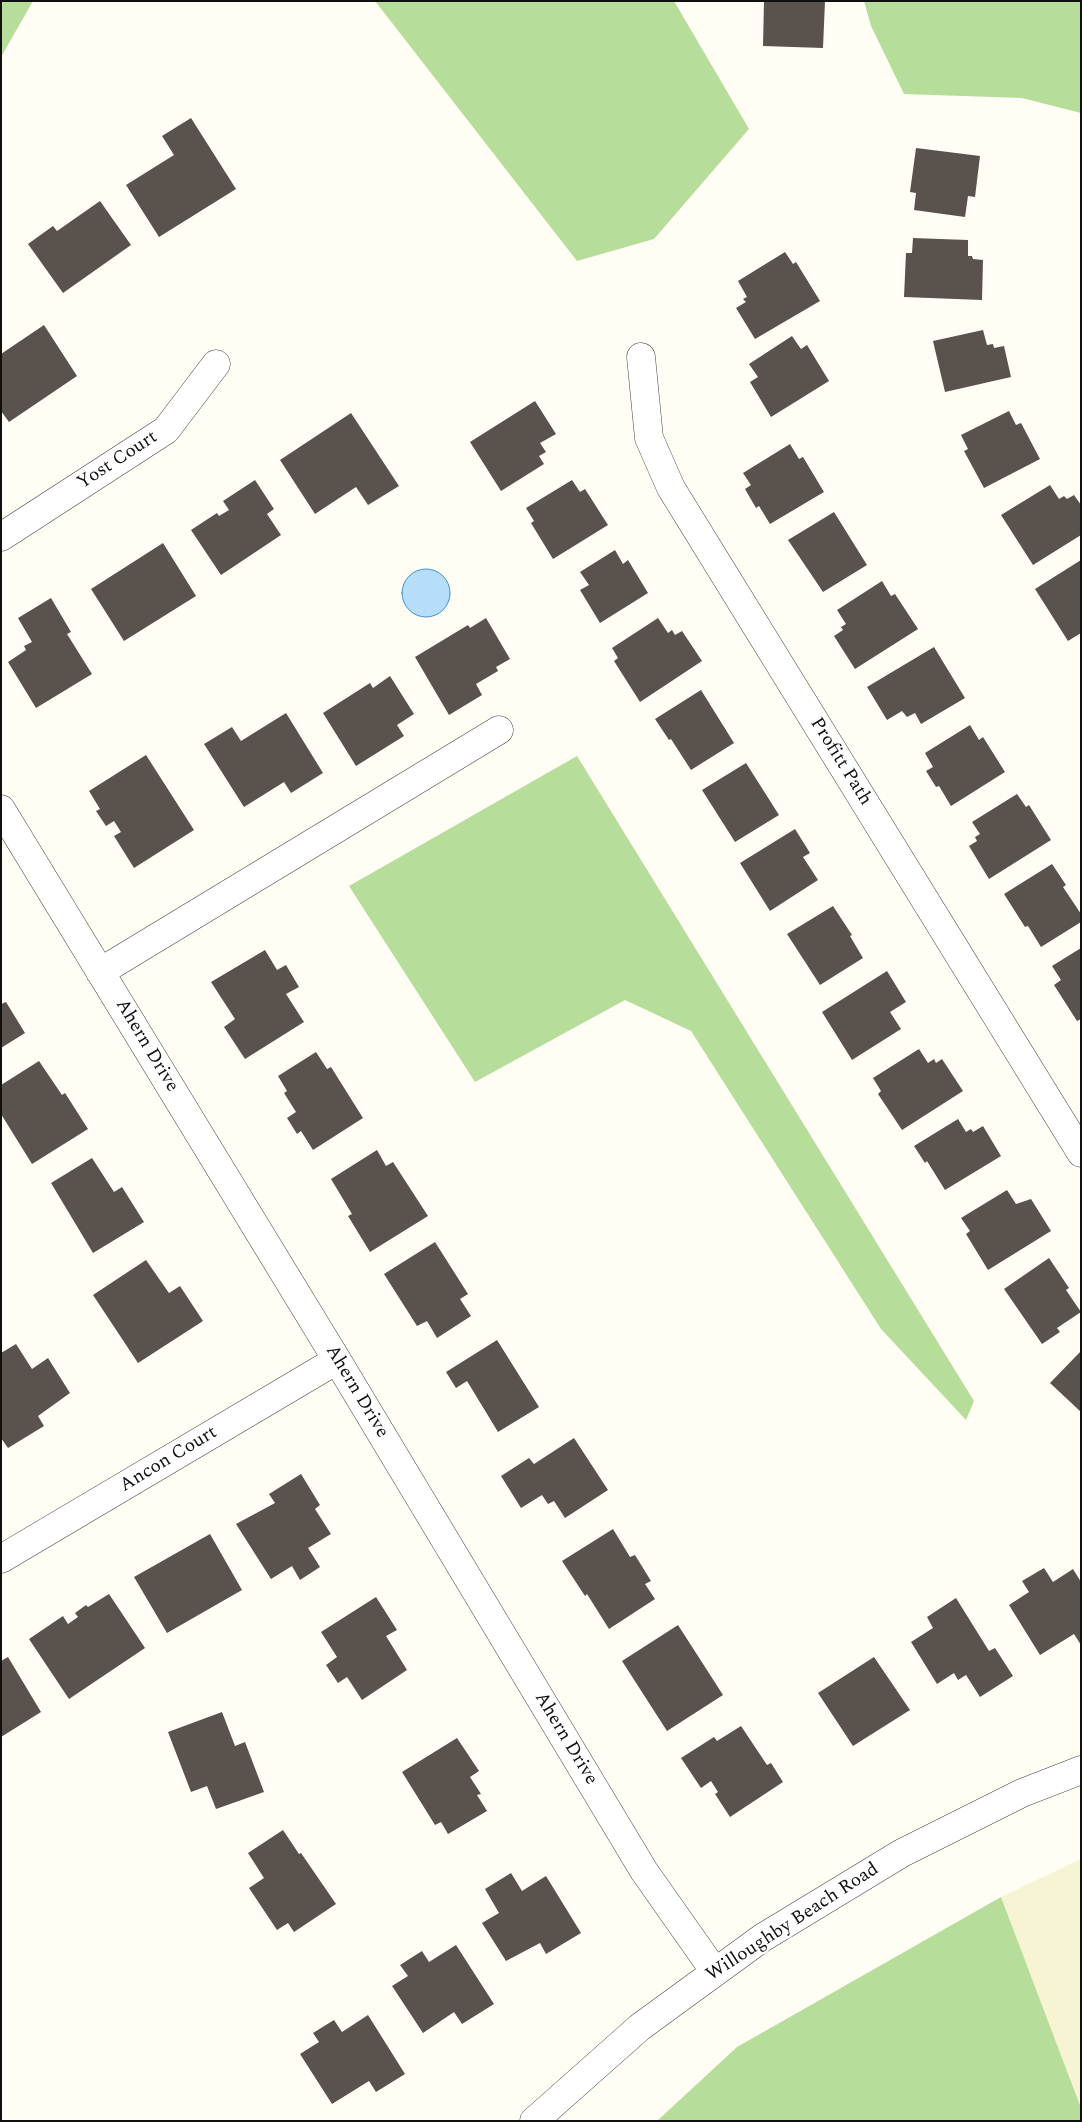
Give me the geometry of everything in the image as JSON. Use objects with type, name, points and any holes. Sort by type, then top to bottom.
[{"type":"street","name":"Profitt Path","points":[[641,357],[649,438],[671,488],[1081,1153]]},
{"type":"street","name":"Yost Court","points":[[1,537],[166,430],[216,364]]},
{"type":"street","points":[[100,972],[499,730]]},
{"type":"street","name":"Ahern Drive","points":[[1,810],[337,1360],[644,1871],[715,1972]]},
{"type":"street","name":"Ancon Court","points":[[1,1559],[337,1360]]},
{"type":"street","name":"Willoughby Beach Road","points":[[534,2121],[640,2027],[762,1938],[902,1853],[1022,1793],[1081,1770]]},
{"type":"shaded area","points":[[1081,1859],[1081,2108],[1001,1897]]},
{"type":"green space","points":[[1,1],[33,1],[1,57]]},
{"type":"green space","points":[[375,1],[674,1],[749,129],[654,239],[577,261]]},
{"type":"green space","points":[[864,1],[1081,1],[1081,113],[1022,98],[904,94],[871,26]]},
{"type":"green space","points":[[577,756],[974,1401],[966,1420],[881,1329],[691,1031],[625,1000],[475,1082],[349,886]]},
{"type":"green space","points":[[1001,1897],[1081,2108],[1081,2121],[657,2121],[737,2047]]},
{"type":"water","points":[[421,569],[431,569],[440,573],[446,579],[449,584],[449,602],[440,613],[431,617],[421,617],[412,613],[406,607],[402,598],[402,588],[406,579],[412,573]]},
{"type":"building","points":[[764,1],[825,1],[823,48],[763,46]]},
{"type":"building","points":[[191,118],[236,189],[159,237],[126,185],[174,155],[162,136]]},
{"type":"building","points":[[916,148],[980,156],[975,197],[968,196],[965,217],[914,210],[916,193],[910,192]]},
{"type":"building","points":[[100,201],[131,245],[63,293],[28,244],[53,226],[57,231]]},
{"type":"building","points":[[913,238],[968,240],[968,256],[972,256],[973,259],[983,260],[982,300],[904,297],[906,253],[912,253]]},
{"type":"building","points":[[785,252],[793,264],[796,262],[820,301],[755,339],[736,308],[746,302],[743,299],[747,297],[738,281]]},
{"type":"building","points":[[44,325],[77,376],[9,422],[1,411],[1,354]]},
{"type":"building","points":[[983,330],[987,345],[993,344],[994,348],[1004,346],[1011,377],[945,392],[933,341]]},
{"type":"building","points":[[792,336],[801,349],[807,345],[829,381],[771,417],[750,382],[758,377],[749,364]]},
{"type":"building","points":[[535,401],[556,434],[540,443],[546,452],[539,456],[544,464],[501,491],[470,442]]},
{"type":"building","points":[[1009,411],[1016,425],[1021,423],[1040,459],[984,488],[964,451],[968,449],[961,435]]},
{"type":"building","points":[[351,413],[399,486],[368,505],[356,487],[315,514],[280,460]]},
{"type":"building","points":[[790,444],[799,459],[803,457],[824,492],[770,524],[759,506],[756,508],[745,489],[751,485],[743,473]]},
{"type":"building","points":[[255,480],[274,509],[267,514],[281,535],[221,575],[191,530],[217,513],[219,516],[229,510],[223,501]]},
{"type":"building","points":[[572,480],[580,492],[585,489],[608,525],[553,559],[531,523],[534,521],[526,508]]},
{"type":"building","points":[[1050,485],[1059,499],[1064,496],[1067,499],[1074,495],[1081,505],[1081,535],[1033,565],[1001,515]]},
{"type":"building","points":[[834,512],[867,565],[823,592],[788,540]]},
{"type":"building","points":[[163,543],[196,596],[124,641],[91,589]]},
{"type":"building","points":[[615,550],[623,564],[628,560],[648,593],[600,623],[580,590],[589,585],[580,572]]},
{"type":"building","points":[[1081,560],[1081,633],[1068,641],[1035,589]]},
{"type":"building","points":[[882,581],[891,596],[895,594],[918,629],[855,669],[834,636],[843,630],[841,627],[846,624],[837,610]]},
{"type":"building","points":[[51,598],[71,632],[67,634],[92,674],[36,708],[8,662],[26,650],[24,646],[32,642],[18,618]]},
{"type":"building","points":[[486,618],[510,659],[496,667],[498,671],[476,684],[482,695],[449,715],[415,657],[468,625],[470,628]]},
{"type":"building","points":[[658,618],[668,633],[672,630],[675,635],[682,631],[702,661],[640,702],[614,661],[618,658],[612,648]]},
{"type":"building","points":[[934,647],[965,698],[921,724],[915,713],[907,717],[902,711],[887,720],[867,687]]},
{"type":"building","points":[[390,676],[414,714],[397,725],[404,736],[356,766],[323,713],[370,683],[373,688]]},
{"type":"building","points":[[701,690],[734,743],[691,770],[671,739],[669,740],[655,719]]},
{"type":"building","points":[[286,713],[323,773],[291,793],[284,782],[244,807],[204,744],[232,727],[241,741]]},
{"type":"building","points":[[970,725],[979,740],[983,737],[1005,772],[951,806],[939,786],[936,787],[926,771],[933,767],[925,753]]},
{"type":"building","points":[[146,755],[194,830],[134,868],[114,836],[121,832],[114,821],[106,826],[96,811],[100,809],[89,791]]},
{"type":"building","points":[[746,763],[779,815],[735,842],[702,790]]},
{"type":"building","points":[[1017,794],[1026,807],[1029,805],[1051,840],[989,879],[969,846],[977,841],[975,837],[980,834],[972,822]]},
{"type":"building","points":[[795,829],[810,853],[803,857],[818,880],[770,911],[740,863]]},
{"type":"building","points":[[1052,864],[1066,885],[1063,887],[1081,914],[1081,922],[1041,947],[1028,926],[1025,927],[1004,894]]},
{"type":"building","points":[[833,906],[852,935],[850,936],[863,958],[820,985],[787,934]]},
{"type":"building","points":[[1081,948],[1081,1019],[1077,1021],[1054,985],[1061,980],[1052,966]]},
{"type":"building","points":[[265,950],[277,970],[286,965],[299,987],[286,994],[304,1022],[245,1059],[224,1027],[235,1019],[211,982]]},
{"type":"building","points":[[887,971],[906,1002],[890,1012],[901,1029],[852,1060],[822,1012]]},
{"type":"building","points":[[6,1002],[25,1033],[1,1048],[1,1004]]},
{"type":"building","points":[[919,1049],[928,1063],[934,1059],[936,1063],[942,1059],[963,1091],[902,1130],[878,1094],[881,1091],[873,1078]]},
{"type":"building","points":[[316,1052],[327,1069],[331,1067],[363,1118],[313,1150],[301,1131],[297,1134],[287,1118],[296,1112],[284,1093],[287,1091],[278,1076]]},
{"type":"building","points":[[39,1061],[62,1095],[65,1093],[88,1129],[32,1164],[1,1114],[1,1085]]},
{"type":"building","points":[[958,1119],[966,1132],[971,1129],[973,1132],[983,1126],[1001,1156],[945,1190],[927,1161],[925,1163],[914,1146]]},
{"type":"building","points":[[377,1150],[386,1166],[393,1162],[428,1216],[370,1252],[348,1216],[352,1214],[331,1179]]},
{"type":"building","points":[[92,1158],[114,1192],[122,1187],[144,1222],[93,1253],[51,1183]]},
{"type":"building","points":[[1007,1190],[1016,1204],[1031,1199],[1051,1231],[988,1270],[966,1234],[970,1231],[961,1218]]},
{"type":"building","points":[[435,1242],[468,1294],[460,1299],[471,1316],[437,1338],[427,1321],[417,1326],[384,1274]]},
{"type":"building","points":[[1049,1258],[1069,1288],[1066,1290],[1081,1312],[1057,1328],[1060,1332],[1042,1344],[1004,1289]]},
{"type":"building","points":[[146,1260],[169,1293],[180,1286],[203,1321],[138,1363],[93,1295]]},
{"type":"building","points":[[497,1340],[539,1407],[498,1432],[467,1381],[456,1388],[446,1372]]},
{"type":"building","points":[[16,1344],[32,1369],[48,1358],[70,1393],[38,1416],[44,1426],[8,1448],[1,1438],[1,1353]]},
{"type":"building","points":[[1081,1351],[1081,1412],[1050,1383]]},
{"type":"building","points":[[574,1438],[608,1490],[565,1518],[554,1501],[548,1504],[542,1495],[521,1508],[501,1476],[529,1458],[534,1464]]},
{"type":"building","points":[[301,1474],[320,1505],[315,1509],[331,1534],[308,1548],[320,1567],[300,1580],[292,1566],[271,1579],[236,1524],[275,1503],[269,1494]]},
{"type":"building","points":[[613,1529],[630,1557],[635,1555],[651,1581],[645,1584],[655,1599],[609,1629],[587,1594],[585,1596],[562,1561]]},
{"type":"building","points":[[210,1534],[242,1590],[167,1633],[134,1577]]},
{"type":"building","points":[[1044,1568],[1053,1582],[1073,1569],[1081,1582],[1081,1645],[1074,1634],[1040,1655],[1009,1605],[1029,1592],[1022,1581]]},
{"type":"building","points":[[109,1594],[145,1648],[69,1699],[29,1639],[63,1616],[68,1624],[78,1617],[75,1613],[86,1605],[88,1607]]},
{"type":"building","points":[[376,1597],[397,1630],[386,1636],[407,1670],[362,1700],[347,1677],[338,1683],[326,1665],[337,1657],[321,1632]]},
{"type":"building","points":[[956,1598],[989,1651],[995,1648],[1013,1676],[980,1697],[966,1675],[958,1680],[954,1673],[937,1684],[911,1642],[933,1628],[927,1617]]},
{"type":"building","points":[[678,1625],[723,1695],[667,1731],[622,1661]]},
{"type":"building","points":[[8,1657],[41,1712],[1,1737],[1,1661]]},
{"type":"building","points":[[874,1657],[910,1710],[853,1746],[818,1693]]},
{"type":"building","points":[[222,1712],[235,1746],[245,1742],[264,1792],[216,1809],[207,1786],[191,1792],[168,1732]]},
{"type":"building","points":[[741,1726],[767,1765],[771,1763],[783,1782],[730,1817],[715,1794],[718,1792],[711,1781],[701,1788],[681,1758],[714,1737],[717,1741]]},
{"type":"building","points":[[457,1738],[479,1771],[470,1777],[481,1794],[477,1795],[487,1811],[448,1834],[441,1822],[435,1825],[402,1772]]},
{"type":"building","points":[[283,1830],[336,1904],[294,1932],[288,1923],[277,1930],[249,1888],[264,1878],[248,1853]]},
{"type":"building","points":[[511,1873],[522,1891],[546,1876],[581,1933],[546,1954],[540,1943],[506,1961],[482,1923],[499,1913],[485,1889]]},
{"type":"building","points":[[456,1945],[494,2004],[462,2024],[454,2012],[423,2033],[392,1986],[408,1976],[400,1965],[422,1951],[429,1962]]},
{"type":"building","points":[[368,2015],[405,2074],[376,2092],[369,2081],[332,2104],[300,2054],[319,2042],[313,2033],[334,2020],[342,2032]]}]
